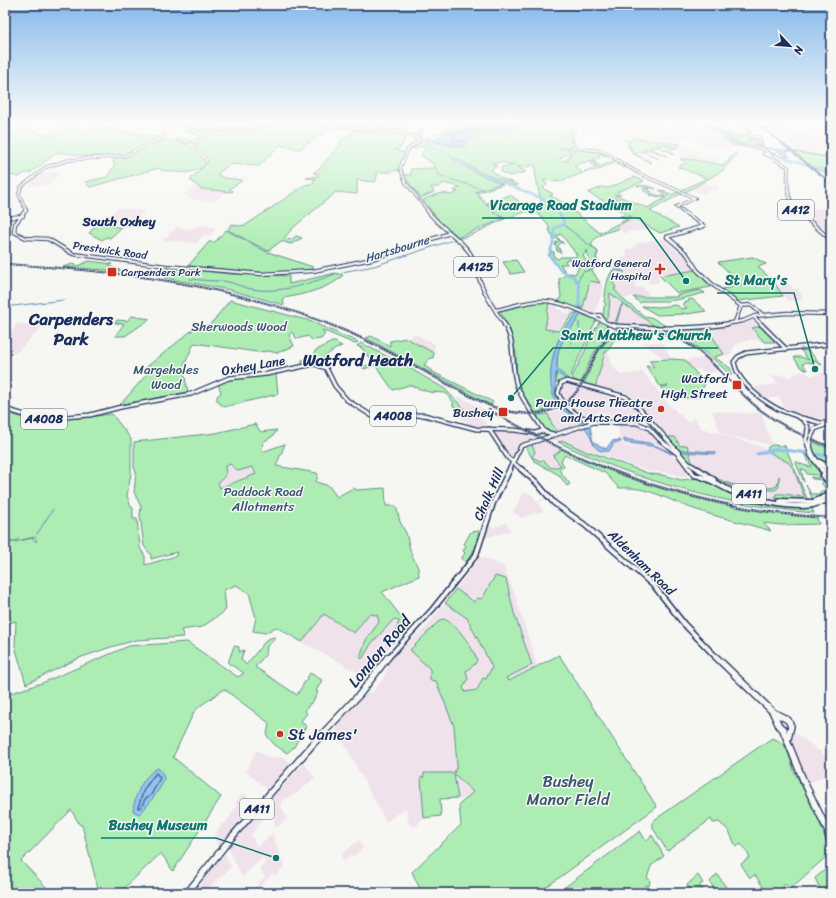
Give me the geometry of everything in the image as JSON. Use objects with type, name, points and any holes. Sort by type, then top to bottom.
[{"type":"main road","points":[[5,218],[23,216],[26,209],[19,192],[24,184],[52,165]]},
{"type":"main road","name":"A4125","points":[[401,165],[400,168],[403,177],[432,217],[457,238],[474,260],[480,282],[488,299],[506,326],[510,338],[517,387],[533,411],[539,430]]},
{"type":"main road","points":[[625,165],[640,174],[695,198],[676,207],[691,215],[704,226],[669,237],[687,254],[697,270],[713,285],[741,306],[749,305],[786,349]]},
{"type":"main road","name":"A412","points":[[785,165],[788,167],[787,189],[794,208],[805,220],[831,240]]},
{"type":"main road","name":"Prestwick Road","points":[[23,216],[14,225],[14,230],[17,234],[28,238],[51,240],[63,250],[73,254],[166,266],[261,274],[303,272],[331,268],[372,259],[450,233]]},
{"type":"main road","points":[[496,310],[542,301],[557,302],[581,313],[619,327],[660,329],[700,328],[743,321],[757,316],[787,312],[831,314]]},
{"type":"main road","points":[[736,321],[741,306]]},
{"type":"main road","points":[[831,344],[746,353],[738,356],[734,362],[738,373],[763,399],[780,410],[816,422],[831,423]]},
{"type":"main road","name":"Oxhey Lane","points":[[5,409],[38,419],[90,415],[121,407],[191,394],[229,378],[267,374],[306,365],[319,364],[326,368],[335,386],[347,400],[372,416],[385,417],[424,415],[472,428],[489,429]]},
{"type":"main road","points":[[589,423],[571,410],[562,401],[558,392],[561,383],[567,381],[595,390],[620,394],[630,399],[675,449],[694,475],[700,476],[702,473],[701,471],[688,463],[679,454]]},
{"type":"main road","points":[[637,423],[644,419],[642,411]]},
{"type":"main road","name":"A411","points":[[800,417],[808,426],[810,456],[830,484],[831,495],[819,502]]},
{"type":"main road","points":[[493,431],[514,430],[532,433],[539,430],[546,433],[558,434],[583,427],[594,422],[637,423],[649,428],[659,439],[675,449]]},
{"type":"main road","points":[[808,438],[815,429],[831,423]]},
{"type":"main road","points":[[656,429],[657,424]]},
{"type":"main road","name":"Aldenham Road","points":[[489,429],[493,431],[512,464],[536,482],[554,503],[586,525],[655,587],[684,624],[773,712],[782,717]]},
{"type":"main road","points":[[539,430],[536,436],[541,438]]},
{"type":"main road","points":[[532,433],[535,440]]},
{"type":"main road","name":"Chalk Hill","points":[[484,529],[493,503],[520,447],[541,438],[546,433]]},
{"type":"main road","name":"A411","points":[[809,449],[816,460],[831,473]]},
{"type":"main road","points":[[508,458],[515,456]]},
{"type":"main road","points":[[816,460],[831,468]]},
{"type":"main road","points":[[691,471],[693,468],[696,468]]},
{"type":"main road","name":"A411","points":[[701,471],[720,483],[742,492],[772,500],[802,504]]},
{"type":"main road","name":"A411","points":[[822,472],[830,480]]},
{"type":"main road","points":[[830,480],[831,473]]},
{"type":"main road","name":"A411","points":[[700,476],[731,491],[749,497],[777,503],[802,504],[831,499]]},
{"type":"main road","name":"London Road","points":[[187,893],[231,838],[360,694],[388,656],[433,609],[474,559],[484,529]]},
{"type":"main road","name":"Aldenham Road","points":[[773,712],[777,722],[783,730]]},
{"type":"main road","points":[[777,722],[778,718],[782,717],[790,723],[791,728],[789,730],[788,739]]},
{"type":"main road","points":[[789,730],[783,730],[788,739],[804,782],[829,835],[831,845]]},
{"type":"shaded area","points":[[61,172],[50,184],[29,186],[31,183],[26,183],[40,173]]},
{"type":"shaded area","points":[[703,183],[719,187],[717,191],[711,189],[708,193],[690,190]]},
{"type":"shaded area","points":[[197,185],[199,188],[208,190],[232,192],[230,194],[224,193],[216,201],[212,200],[210,202],[188,199],[190,196],[182,195]]},
{"type":"shaded area","points":[[118,208],[145,211],[138,217],[142,218],[132,226],[128,226],[124,229],[98,223],[106,215],[110,215]]},
{"type":"shaded area","points":[[831,208],[831,228],[817,228],[798,209]]},
{"type":"shaded area","points":[[632,218],[649,227],[649,229],[623,233],[616,226]]},
{"type":"shaded area","points":[[201,225],[216,228],[210,236],[203,235],[196,243],[163,240],[177,227],[189,229]]},
{"type":"shaded area","name":"Watford General Hospital","points":[[662,238],[678,252],[682,251],[697,270],[658,276],[659,282],[651,284],[645,279],[637,281],[634,287],[644,288],[650,296],[633,296],[624,299],[613,288],[611,279],[613,270],[625,271],[618,262],[623,257],[627,256],[626,250],[635,247],[636,244]]},
{"type":"shaded area","points":[[590,281],[601,283],[603,287],[595,315],[582,312],[582,304]]},
{"type":"shaded area","points":[[790,284],[793,289],[798,289],[803,298],[800,298],[802,301],[787,300],[778,287]]},
{"type":"shaded area","points":[[610,292],[623,303],[620,307],[617,319],[621,307],[626,304],[656,327],[616,325],[617,321],[614,324],[605,321],[610,307]]},
{"type":"shaded area","points":[[549,302],[559,304],[556,308],[568,314],[572,311],[575,312],[559,331],[556,332],[545,329]]},
{"type":"shaded area","points":[[753,320],[758,322],[777,342],[750,340],[735,345],[730,355],[714,357],[688,342],[674,337],[679,338],[667,330],[701,329]]},
{"type":"shaded area","points":[[17,324],[44,325],[15,354],[5,352],[5,335],[15,328]]},
{"type":"shaded area","points":[[415,334],[435,344],[434,353],[423,363],[403,338],[412,337],[412,335]]},
{"type":"shaded area","points":[[641,342],[663,343],[671,359],[665,359]]},
{"type":"shaded area","points":[[605,352],[608,352],[613,366],[620,375],[643,372],[666,401],[688,423],[694,417],[701,428],[762,447],[789,463],[795,468],[808,501],[774,500],[736,490],[717,479],[698,465],[694,464],[687,445],[680,446],[667,437],[664,431],[660,430],[657,423],[651,420],[639,404],[627,393],[595,388]]},
{"type":"shaded area","points":[[708,358],[720,370],[709,373],[692,368],[685,360]]},
{"type":"shaded area","points":[[831,366],[831,421],[813,419],[785,408],[779,397],[765,399],[754,387],[778,384],[772,376],[783,375],[788,378],[800,372],[805,372],[811,376],[826,372],[822,367]]},
{"type":"shaded area","points":[[567,382],[621,396],[630,401],[639,411],[641,419],[638,421],[607,419],[605,412],[599,412],[586,418],[564,402],[559,392],[562,383]]},
{"type":"shaded area","points":[[459,396],[491,413],[485,418],[481,418],[489,427],[466,425],[467,421],[459,417],[464,409],[457,402],[456,399]]},
{"type":"shaded area","points":[[562,409],[581,423],[557,431],[548,414]]},
{"type":"shaded area","points":[[712,411],[753,414],[753,412],[762,415],[772,445],[721,434]]},
{"type":"shaded area","points":[[618,424],[640,425],[647,427],[669,452],[649,443],[620,440]]},
{"type":"shaded area","points":[[585,428],[591,443],[605,452],[614,444],[621,442],[626,447],[650,450],[628,446],[625,445],[624,442],[659,447],[679,460],[687,471],[687,475],[682,477],[671,473],[649,471],[603,455],[602,457],[591,452],[589,454],[564,441],[558,442],[548,437],[568,434]]},
{"type":"shaded area","points":[[496,431],[518,431],[528,433],[533,436],[532,440],[519,445],[514,455],[510,457],[495,437]]},
{"type":"shaded area","points":[[543,438],[560,451],[553,456],[561,466],[551,468],[543,460],[540,461],[532,456],[531,443]]},
{"type":"shaded area","points":[[231,464],[232,467],[252,466],[256,475],[220,489],[218,483],[225,477],[225,467]]},
{"type":"shaded area","points":[[524,492],[531,494],[537,502],[546,497],[547,498],[538,503],[543,511],[521,518],[513,512]]},
{"type":"shaded area","points":[[506,523],[511,531],[484,538],[488,524],[494,527]]},
{"type":"shaded area","points":[[480,557],[503,566],[514,592],[537,665],[509,681],[495,787],[458,800],[454,773],[421,777],[441,816],[424,818],[414,828],[412,824],[409,826],[406,807],[386,822],[336,728],[338,723],[367,692],[372,693],[383,679],[388,666],[397,652],[426,627],[445,603],[467,617],[474,602],[456,589]]},
{"type":"shaded area","points":[[381,592],[409,627],[383,655],[371,673],[362,675],[302,642],[324,614]]},
{"type":"shaded area","points":[[796,733],[831,760],[831,773],[809,783],[792,741],[792,737]]},
{"type":"shaded area","points":[[257,750],[269,758],[283,757],[293,765],[269,791],[246,771]]},
{"type":"shaded area","points":[[304,763],[315,777],[296,794],[281,802],[281,806],[287,819],[276,828],[269,801]]},
{"type":"shaded area","points":[[243,793],[257,805],[220,847],[213,838],[222,824],[226,823],[237,804],[235,802]]},
{"type":"shaded area","points":[[264,806],[266,811],[261,816],[262,820],[251,835],[257,847],[272,834],[285,866],[275,876],[273,873],[253,893],[250,893],[265,877],[260,868],[266,862],[263,857],[242,877],[228,848],[244,827]]},
{"type":"shaded area","points":[[359,840],[363,848],[352,857],[350,855],[344,861],[341,855]]},
{"type":"shaded area","points":[[224,853],[231,867],[203,893],[200,884]]},
{"type":"green space","points":[[5,165],[41,165],[30,173],[25,173],[19,177],[11,175],[5,178]]},
{"type":"green space","points":[[115,165],[205,165],[195,171],[189,172],[172,172],[161,170],[159,168],[90,187],[85,182],[107,177]]},
{"type":"green space","points":[[205,165],[229,165],[217,174],[224,178],[243,180],[229,189],[233,191],[232,192],[201,189],[190,180]]},
{"type":"green space","points":[[323,165],[401,165],[399,171],[394,170],[392,172],[378,172],[375,182],[357,180],[357,194],[336,192],[294,227],[284,238],[291,240],[296,236],[302,238],[291,244],[281,241],[268,251],[228,230],[231,224],[238,226],[246,225],[305,185],[314,183],[313,181],[316,179],[306,178],[318,176],[318,174],[313,173]]},
{"type":"green space","points":[[434,165],[462,165],[476,173],[503,184],[477,193],[495,214],[493,207],[487,203],[510,195],[526,206],[528,211],[507,218],[501,217],[503,219],[459,237],[441,223],[423,200],[443,193],[451,195],[458,192],[454,191],[460,187],[444,183],[439,187],[431,187],[434,192],[421,198],[403,175],[411,175],[411,169],[434,168],[435,166]]},
{"type":"green space","points":[[468,165],[495,165],[497,166],[491,170],[501,178],[518,185],[515,186],[480,172]]},
{"type":"green space","points":[[514,165],[577,165],[574,166],[583,173],[559,182],[547,180],[543,181],[547,184],[543,188],[553,194],[550,196],[568,205],[566,210],[576,213],[600,233],[627,219],[620,216],[624,215],[632,218],[617,226],[619,229],[596,238],[591,244],[598,252],[596,258],[599,263],[594,268],[589,262],[587,250],[583,256],[600,283],[590,281],[582,311],[579,303],[578,309],[559,301],[561,297],[559,279],[569,273],[575,274],[579,267],[574,260],[568,259],[565,261],[567,264],[560,264],[566,273],[555,264],[550,252],[554,252],[554,257],[558,259],[561,257],[575,257],[577,255],[561,234],[556,236],[560,240],[554,239],[548,224],[533,209],[542,206],[535,173],[536,166],[531,165],[525,168],[516,166],[526,172],[510,176],[501,172],[502,167]]},
{"type":"green space","points":[[593,165],[609,165],[601,168],[602,169],[584,172],[595,166],[600,168]]},
{"type":"green space","points":[[619,165],[624,165],[627,167],[624,168]]},
{"type":"green space","points":[[682,165],[727,165],[722,171],[684,193],[680,191],[707,178],[678,167]]},
{"type":"green space","points":[[808,165],[831,165],[831,175]]},
{"type":"green space","points":[[634,177],[644,181],[617,192],[619,195],[621,194],[619,196],[614,194],[618,196],[606,202],[588,193],[602,187],[609,188]]},
{"type":"green space","points":[[643,186],[649,186],[656,189],[648,187],[645,188],[650,189],[648,190],[652,192],[651,193],[660,196],[663,194],[665,197],[668,195],[659,190],[666,191],[664,192],[671,195],[678,192],[682,193],[650,211],[679,227],[660,233],[607,203],[621,197],[647,208],[666,198],[650,195],[652,195],[644,191]]},
{"type":"green space","points":[[98,223],[121,228],[110,238],[106,237],[102,240],[89,233]]},
{"type":"green space","points":[[226,230],[265,251],[313,267],[313,269],[272,273],[188,266],[209,242],[215,242]]},
{"type":"green space","points":[[560,240],[564,244],[561,242],[558,246],[561,253],[557,251],[555,243]]},
{"type":"green space","points":[[753,257],[766,264],[758,267],[774,282],[783,296],[736,301],[722,289],[742,285],[718,262]]},
{"type":"green space","points":[[516,260],[524,272],[511,274],[503,262]]},
{"type":"green space","points":[[89,261],[112,264],[109,266],[122,271],[63,267],[73,264],[78,266]]},
{"type":"green space","points":[[176,268],[230,274],[289,276],[289,284],[335,273],[343,275],[324,287],[307,293],[283,298],[284,305],[230,290],[165,278],[167,272],[178,272]]},
{"type":"green space","points":[[616,268],[625,272],[613,270]]},
{"type":"green space","points":[[613,270],[611,279],[616,288],[614,289],[625,301],[647,318],[651,317],[667,327],[656,327],[624,304],[621,307],[616,325],[614,324],[620,308],[623,303],[610,293],[609,312],[608,316],[604,320],[606,288],[608,278]]},
{"type":"green space","points":[[695,270],[711,287],[677,293],[660,276]]},
{"type":"green space","points":[[700,290],[705,293],[676,300],[669,300],[670,301],[643,301],[640,303],[633,297],[677,297],[677,295]]},
{"type":"green space","points":[[692,299],[706,311],[687,314],[657,315],[642,306],[658,307],[677,305],[681,309],[687,308],[682,304]]},
{"type":"green space","points":[[230,300],[307,320],[358,342],[355,344],[322,330],[325,334],[321,339],[312,340],[308,336],[297,339],[292,332],[289,335],[294,346],[277,353],[269,351],[257,352],[194,343],[183,368],[188,392],[120,405],[147,374],[143,370],[196,327],[210,325]]},
{"type":"green space","points":[[543,301],[549,302],[545,329],[559,331],[574,313],[578,313],[566,327],[555,349],[551,369],[551,379],[552,389],[559,406],[536,413],[523,394],[517,381],[516,354],[510,330],[500,311]]},
{"type":"green space","points":[[581,314],[596,320],[570,377],[560,383],[556,382],[558,351],[567,332]]},
{"type":"green space","points":[[131,316],[150,319],[125,336],[115,336],[124,324],[115,323],[117,320],[127,321]]},
{"type":"green space","points":[[600,321],[608,324],[605,328],[608,334],[617,330],[620,331],[605,340],[594,352],[581,383],[574,380],[572,377],[589,340]]},
{"type":"green space","points":[[762,326],[777,342],[764,342],[752,328]]},
{"type":"green space","points":[[625,328],[702,329],[707,336],[712,336],[724,354],[714,357],[730,368],[732,374],[729,374],[703,351],[683,339],[661,332],[647,330],[623,330]]},
{"type":"green space","points":[[622,333],[625,334],[613,341],[607,352],[605,352],[595,387],[584,384],[597,354],[607,341],[614,336]]},
{"type":"green space","points":[[371,336],[390,346],[390,341],[406,338],[434,353],[433,358],[430,358],[424,365],[433,372],[493,402],[491,405],[483,401],[366,338]]},
{"type":"green space","points":[[332,342],[342,346],[319,361],[302,364],[302,360],[314,356],[315,351]]},
{"type":"green space","points":[[361,343],[406,366],[445,389],[464,409],[461,413],[452,405],[454,403],[446,393],[429,392],[409,385],[393,390],[375,365],[364,369],[363,367],[373,363],[362,348],[357,346]]},
{"type":"green space","points":[[800,350],[809,351],[822,365],[811,360],[813,363],[806,362],[803,364],[807,370],[805,370],[798,364],[794,357],[801,357],[809,360]]},
{"type":"green space","points":[[649,360],[685,360],[705,384],[697,397],[683,398],[667,393],[660,387],[668,386],[660,386],[646,366],[654,367]]},
{"type":"green space","points":[[276,374],[278,394],[224,407],[217,401],[217,396],[221,393],[218,383],[229,379]]},
{"type":"green space","name":"Paddock Road Allotments","points":[[5,412],[32,421],[81,418],[112,414],[131,439],[131,473],[127,496],[131,507],[133,508],[133,519],[137,519],[140,548],[145,556],[145,565],[176,556],[177,552],[151,559],[151,555],[144,546],[140,516],[141,507],[134,492],[136,472],[134,467],[134,442],[216,433],[255,424],[261,432],[277,430],[273,436],[263,442],[262,452],[285,444],[276,466],[317,473],[318,475],[316,482],[329,486],[337,497],[353,488],[357,490],[385,488],[386,506],[396,506],[400,522],[406,533],[411,553],[418,568],[419,576],[382,592],[409,627],[393,643],[399,621],[394,619],[371,644],[362,659],[360,657],[366,640],[379,622],[377,615],[369,614],[354,633],[324,614],[302,642],[276,627],[265,633],[253,631],[256,618],[249,593],[236,585],[224,590],[226,609],[224,612],[202,627],[181,630],[184,637],[136,640],[111,647],[79,658],[26,684],[15,646],[16,621],[5,624],[5,544],[33,538],[36,542],[37,541],[35,537],[21,540],[19,538],[18,540],[5,543]],"holes":[[[230,464],[238,471],[252,467],[256,474],[220,488],[218,483],[226,475],[225,467]]]},
{"type":"green space","points":[[548,414],[552,424],[557,430],[554,432],[544,430],[537,415]]},
{"type":"green space","points":[[658,426],[667,437],[675,437],[680,446],[687,445],[692,462],[707,473],[728,483],[755,488],[769,488],[777,486],[779,476],[779,487],[775,490],[761,490],[739,488],[723,483],[687,461],[657,427]]},
{"type":"green space","points":[[564,441],[589,453],[590,452],[650,474],[662,475],[681,480],[700,478],[742,497],[797,508],[811,507],[814,513],[748,504],[683,490],[620,469],[558,442]]},
{"type":"green space","points":[[813,442],[831,449],[831,467],[815,454],[813,450]]},
{"type":"green space","points":[[531,443],[535,452],[532,457],[540,461],[543,460],[551,468],[561,466],[553,456],[560,451],[560,448],[621,475],[653,486],[750,510],[817,518],[819,524],[781,525],[763,523],[771,531],[703,512],[649,491],[619,488],[605,473],[565,455],[561,461],[564,466],[559,470],[570,484],[567,486],[559,475],[534,461],[525,446]]},
{"type":"green space","points":[[772,445],[785,446],[808,501],[780,500],[775,498],[776,494],[804,496],[793,468],[789,463],[767,451],[768,447]]},
{"type":"green space","points":[[804,454],[807,455],[829,486],[826,494],[813,500],[806,485],[811,494],[820,494],[821,491],[826,490],[821,482],[823,482],[823,480],[812,479],[811,477],[819,478],[818,475],[807,474],[805,470],[801,469],[804,482],[795,461],[812,467]]},
{"type":"green space","points":[[479,531],[476,547],[463,567],[466,562],[461,559],[465,553],[463,551],[466,546],[464,544],[471,532]]},
{"type":"green space","name":"Bushey Manor Field","points":[[495,576],[506,579],[514,613],[532,665],[506,678],[509,681],[559,655],[657,807],[538,893],[422,893],[412,872],[461,825],[459,805],[473,792],[454,774],[458,798],[440,799],[441,816],[424,818],[421,777],[424,777],[424,773],[454,773],[457,765],[454,726],[436,681],[430,680],[430,669],[410,650],[440,620],[443,619],[448,621],[463,636],[472,649],[477,660],[475,664],[466,671],[468,679],[463,688],[465,692],[477,690],[483,678],[486,679],[492,667],[467,618],[445,603],[456,589],[474,602],[477,598],[482,599]]},
{"type":"green space","points":[[274,637],[276,638],[267,646],[266,654],[255,667],[297,695],[310,673],[322,680],[316,691],[318,692],[312,703],[310,703],[305,711],[307,713],[301,721],[306,726],[294,747],[287,753],[275,745],[267,736],[269,723],[224,689],[194,712],[173,757],[221,797],[173,871],[161,853],[119,893],[99,893],[82,825],[80,825],[71,810],[21,861],[52,893],[5,893],[5,695],[42,683],[129,646],[187,642],[238,677],[244,673],[228,663],[234,646],[239,647],[239,652],[244,650],[241,659],[246,665],[267,639]]},
{"type":"green space","points":[[772,738],[778,740],[787,749],[795,773],[821,827],[827,848],[827,856],[790,889],[785,884],[783,886],[786,893],[767,893],[755,875],[750,878],[741,864],[750,857],[741,844],[736,847],[729,831],[719,822],[713,823],[711,819],[667,851],[653,828],[653,821]]},
{"type":"green space","points":[[640,831],[646,841],[652,835],[664,856],[651,866],[647,878],[650,880],[649,886],[646,885],[647,893],[557,893]]},
{"type":"green space","points":[[831,865],[831,893],[822,893],[815,878]]},
{"type":"green space","points":[[717,874],[730,893],[717,893],[710,882]]},
{"type":"green space","points":[[698,875],[703,883],[699,886],[706,893],[692,893],[687,885]]},
{"type":"water","points":[[579,302],[581,314],[564,339],[558,352],[557,369],[566,377],[565,379],[556,372],[555,391],[558,400],[568,410],[590,426],[593,442],[606,449],[612,441],[620,440],[621,442],[614,443],[609,451],[599,450],[593,444],[588,432],[578,420],[564,411],[557,404],[551,387],[551,368],[555,349],[565,328],[576,314]]},
{"type":"water","points":[[624,439],[649,443],[670,452],[682,450],[715,452],[716,454],[682,452],[671,454],[658,447],[624,442]]},
{"type":"water","points":[[158,768],[163,776],[163,782],[153,798],[139,814],[133,811],[135,799],[144,780]]},
{"type":"waterway","points":[[464,165],[477,172],[558,205],[557,211]]},
{"type":"waterway","points":[[808,165],[831,172]]},
{"type":"waterway","points":[[435,167],[440,176],[483,189]]},
{"type":"waterway","points":[[826,171],[831,171]]},
{"type":"waterway","name":"Hartsbourne","points":[[460,238],[471,235],[505,219],[497,214],[475,192],[504,182]]},
{"type":"waterway","points":[[556,210],[563,219],[564,225],[554,228],[553,243],[549,255],[561,271],[574,277],[579,285],[579,306]]},
{"type":"waterway","points":[[564,225],[598,252],[596,258],[599,263],[594,269],[583,272],[577,282]]},
{"type":"waterway","name":"Hartsbourne","points":[[342,272],[374,266],[456,239]]},
{"type":"waterway","name":"Hartsbourne","points":[[190,279],[225,281],[251,289],[272,290],[294,287],[335,274]]},
{"type":"waterway","name":"Hartsbourne","points":[[5,307],[64,300]]},
{"type":"waterway","points":[[579,322],[579,329]]},
{"type":"waterway","points":[[571,339],[571,344]]},
{"type":"waterway","points":[[757,454],[777,449],[831,456]]},
{"type":"waterway","points":[[37,534],[53,509]]},
{"type":"railway","points":[[809,165],[831,183]]},
{"type":"railway","points":[[5,264],[136,276],[180,283],[265,303],[307,316],[366,340],[488,405],[527,414],[552,410],[563,405],[573,396],[581,385],[599,349],[610,337],[615,334],[636,330],[663,333],[680,339],[695,348],[767,415],[794,431],[831,447]]},
{"type":"railway","points":[[489,410],[572,454],[644,482],[736,506],[831,518]]},
{"type":"place","name":"Watford General Hospital","points":[[660,269]]},
{"type":"place","name":"Carpenders Park","points":[[112,272]]},
{"type":"place","name":"Vicarage Road Stadium","points":[[686,281]]},
{"type":"place","name":"St Mary's","points":[[815,369]]},
{"type":"place","name":"Watford High Street","points":[[737,385]]},
{"type":"place","name":"Saint Matthew's Church","points":[[511,398]]},
{"type":"place","name":"Pump House Theatre and Arts Centre","points":[[661,409]]},
{"type":"place","name":"Bushey","points":[[503,412]]},
{"type":"place","name":"St James'","points":[[280,734]]},
{"type":"place","name":"Bushey Museum","points":[[276,858]]},
{"type":"district","name":"South Oxhey","points":[[119,221]]},
{"type":"district","name":"Carpenders Park","points":[[71,329]]},
{"type":"district","name":"Watford Heath","points":[[358,360]]},
{"type":"park label","name":"Sherwoods Wood","points":[[239,326]]},
{"type":"park label","name":"Margeholes Wood","points":[[166,376]]}]
